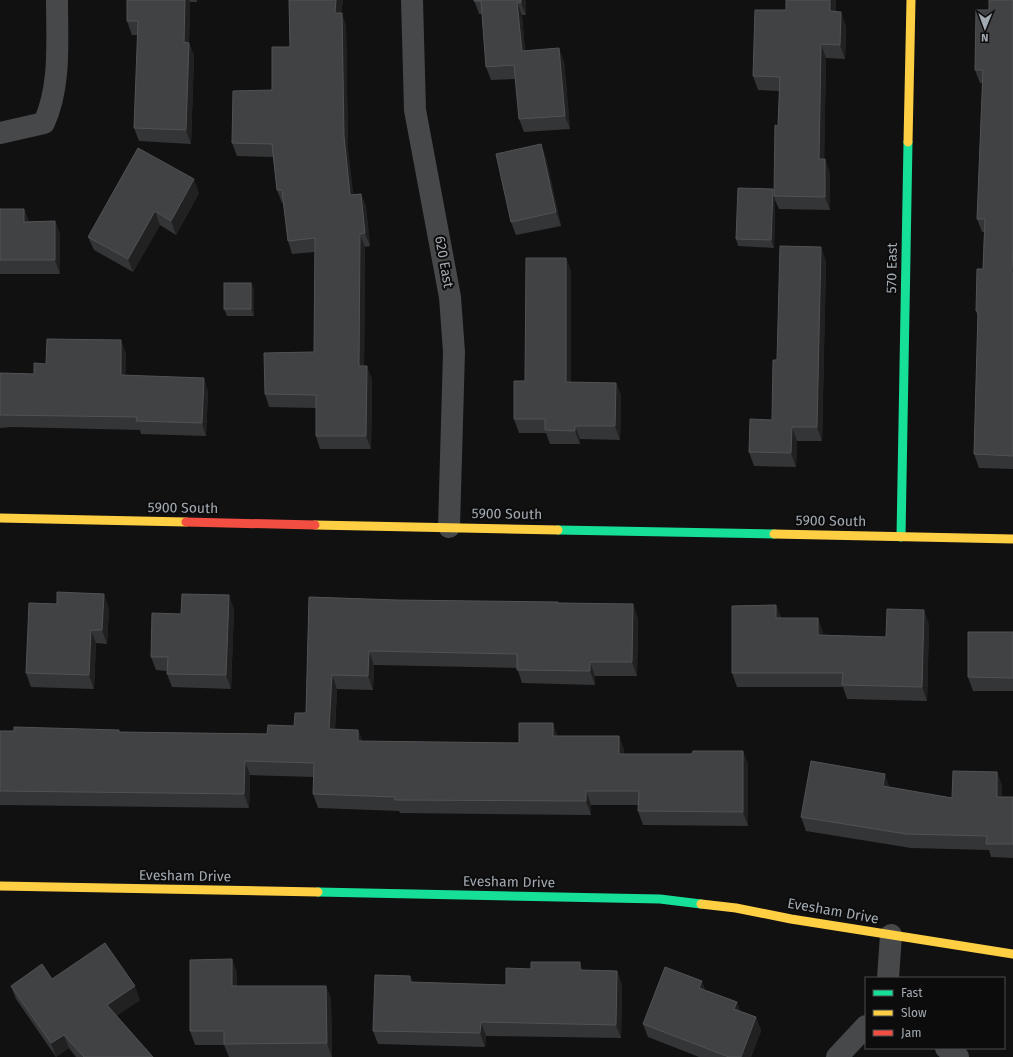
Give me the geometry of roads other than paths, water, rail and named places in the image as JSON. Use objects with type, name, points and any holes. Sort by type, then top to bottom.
[{"type":"street","points":[[0,134],[44,123],[51,109],[56,62],[57,0]]},
{"type":"street","name":"620 East","points":[[412,0],[415,110],[450,297],[453,336],[454,352],[449,527]]},
{"type":"street","name":"570 East","points":[[901,537],[911,0]]},
{"type":"street","name":"5900 South","points":[[0,518],[1013,539]]},
{"type":"street","name":"Evesham Drive","points":[[0,886],[660,899],[736,908],[891,935],[1013,954]]},
{"type":"street","points":[[888,977],[891,935]]},
{"type":"street","points":[[837,1057],[865,1027]]},
{"type":"street","points":[[947,1049],[958,1057]]}]
